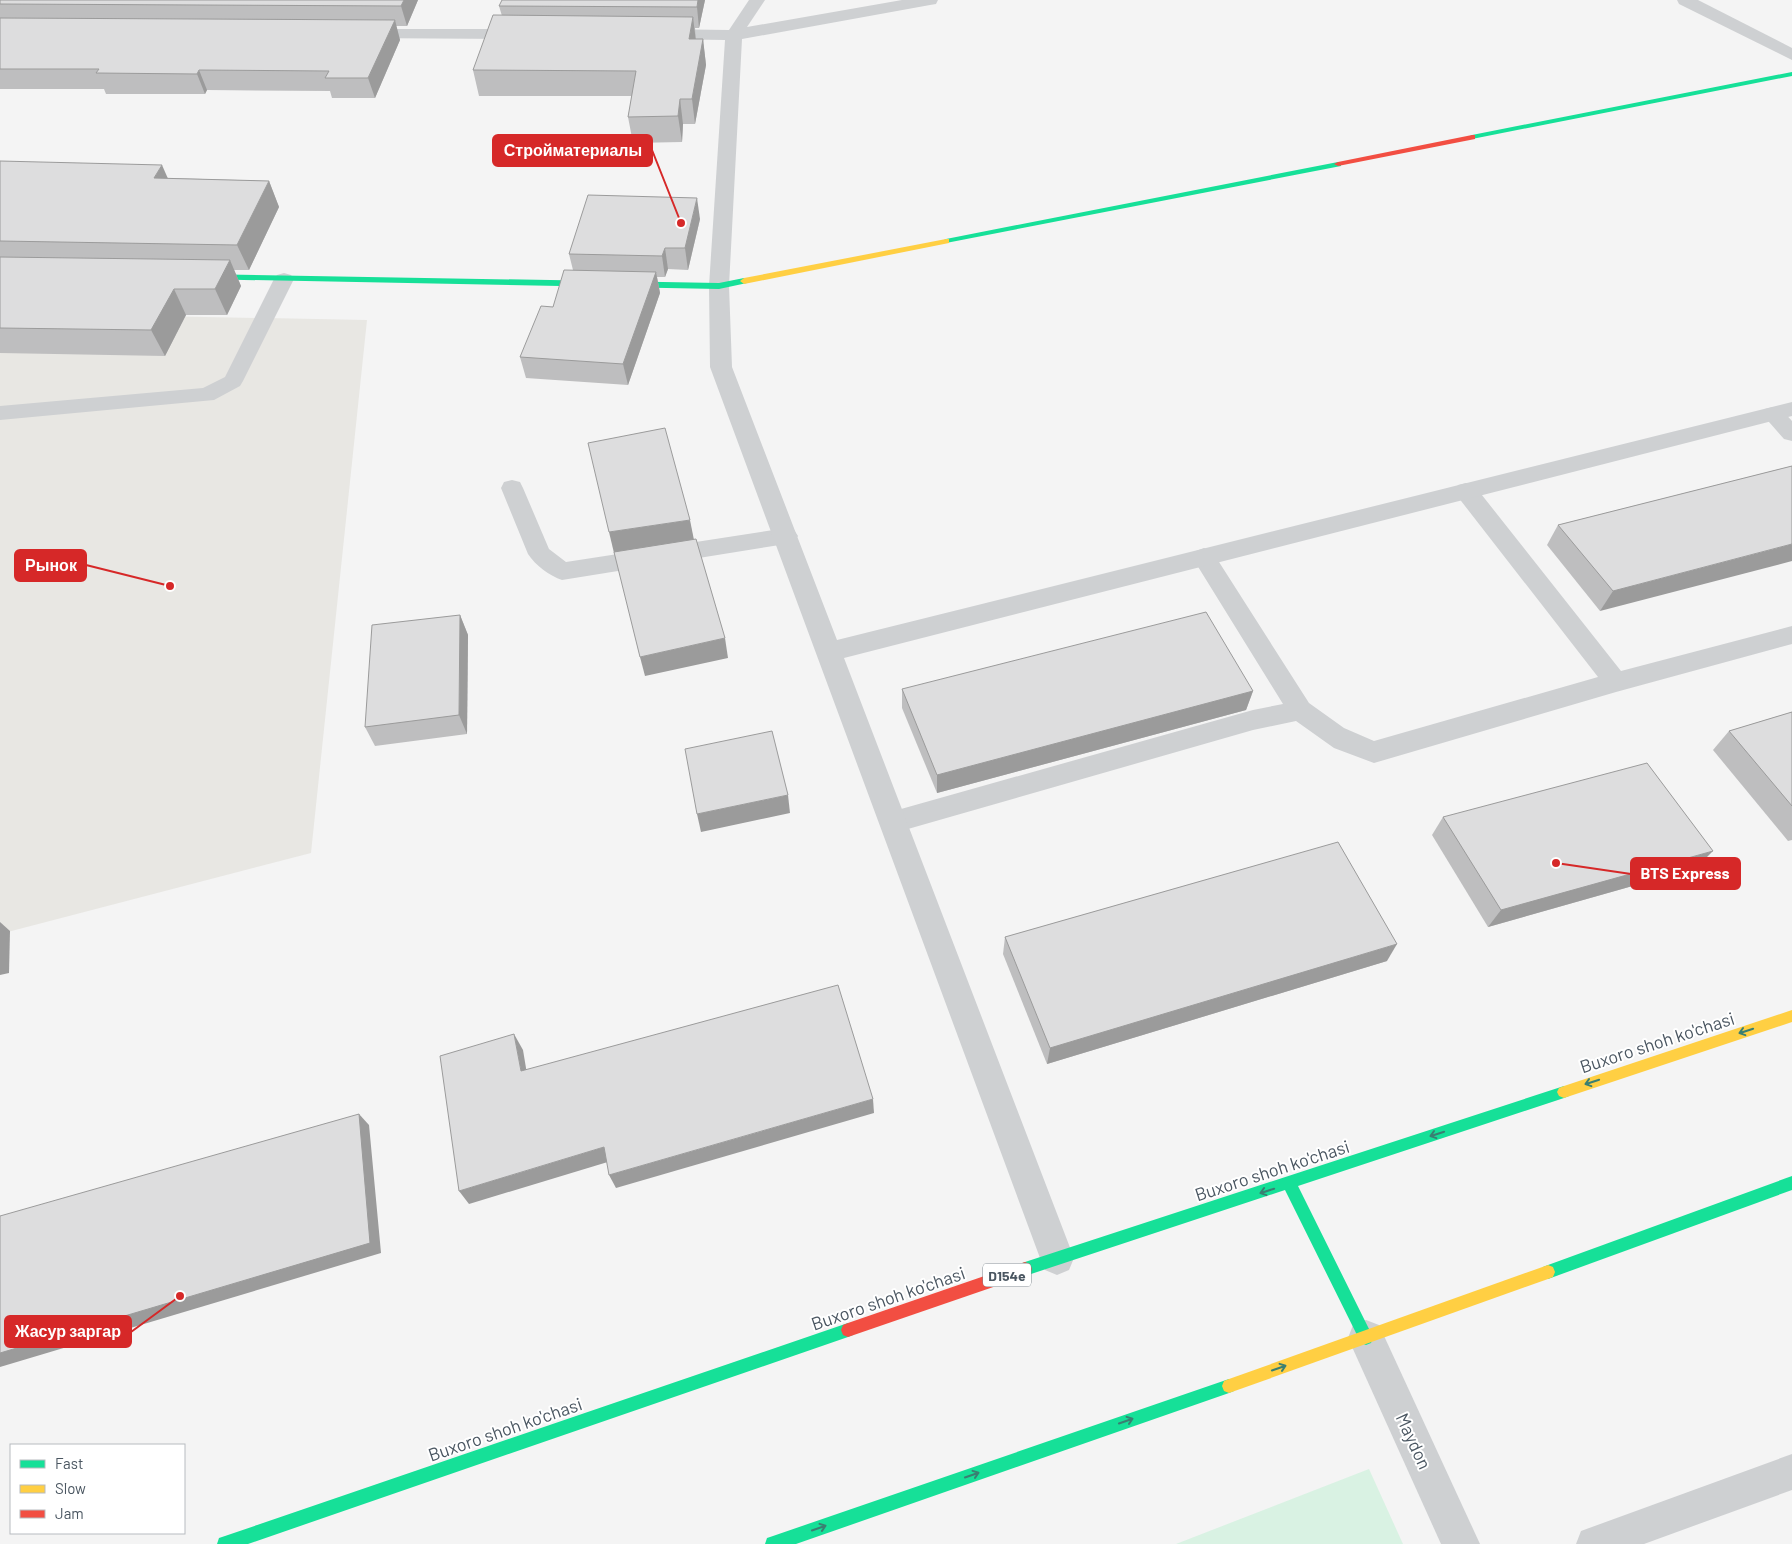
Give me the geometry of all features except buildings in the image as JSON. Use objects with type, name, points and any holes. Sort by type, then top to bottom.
[{"type":"street","points":[[757,0],[734,34],[720,286],[721,367],[1057,1258]]},
{"type":"street","points":[[644,34],[734,34],[930,0]]},
{"type":"street","points":[[1685,0],[1792,55]]},
{"type":"street","points":[[345,34],[545,34]]},
{"type":"street","points":[[186,277],[720,286],[1792,74]]},
{"type":"street","points":[[830,652],[1782,412]]},
{"type":"street","name":"Buxoro shoh ko'chasi","points":[[225,1544],[1057,1258],[1792,1016]]},
{"type":"street","points":[[1289,1183],[1366,1338]]},
{"type":"street","points":[[773,1544],[1366,1338],[1792,1183]]},
{"type":"street","name":"Maydon","points":[[1366,1338],[1461,1544]]},
{"type":"lane","points":[[0,413],[208,395],[233,381],[284,278]]},
{"type":"lane","points":[[1782,412],[1792,434]]},
{"type":"lane","points":[[512,488],[540,554],[562,571],[786,536]]},
{"type":"lane","points":[[1466,492],[1616,682]]},
{"type":"lane","points":[[1204,557],[1300,710],[1335,738],[1354,747],[1374,752],[1616,682],[1792,635]]},
{"type":"lane","points":[[894,822],[1253,720],[1300,710]]},
{"type":"lane","points":[[1594,1544],[1792,1472]]},
{"type":"shaded area","points":[[0,313],[367,320],[311,853],[0,934]]},
{"type":"green space","points":[[1369,1469],[1403,1544],[1176,1544]]},
{"type":"traffic: fast","points":[[1472,137],[1792,74]]},
{"type":"traffic: fast","points":[[946,241],[1338,164]]},
{"type":"traffic: fast","points":[[199,277],[719,286],[744,281]]},
{"type":"traffic: fast","points":[[1025,1269],[1564,1092]]},
{"type":"traffic: fast","points":[[1289,1183],[1366,1338]]},
{"type":"traffic: fast","points":[[1548,1272],[1792,1183]]},
{"type":"traffic: fast","points":[[225,1544],[848,1330]]},
{"type":"traffic: fast","points":[[773,1544],[1229,1386]]},
{"type":"traffic: slow","points":[[744,281],[946,241]]},
{"type":"traffic: slow","points":[[1564,1092],[1792,1016]]},
{"type":"traffic: slow","points":[[1229,1386],[1548,1272]]},
{"type":"traffic: jam","points":[[1338,164],[1472,137]]},
{"type":"traffic: jam","points":[[848,1330],[1025,1269]]},
{"type":"place","name":"Стройматериалы","points":[[681,223]]},
{"type":"place","name":"Рынок","points":[[170,586]]},
{"type":"place","name":"BTS Express","points":[[1556,863]]},
{"type":"place","name":"Жасур заргар","points":[[180,1296]]}]
